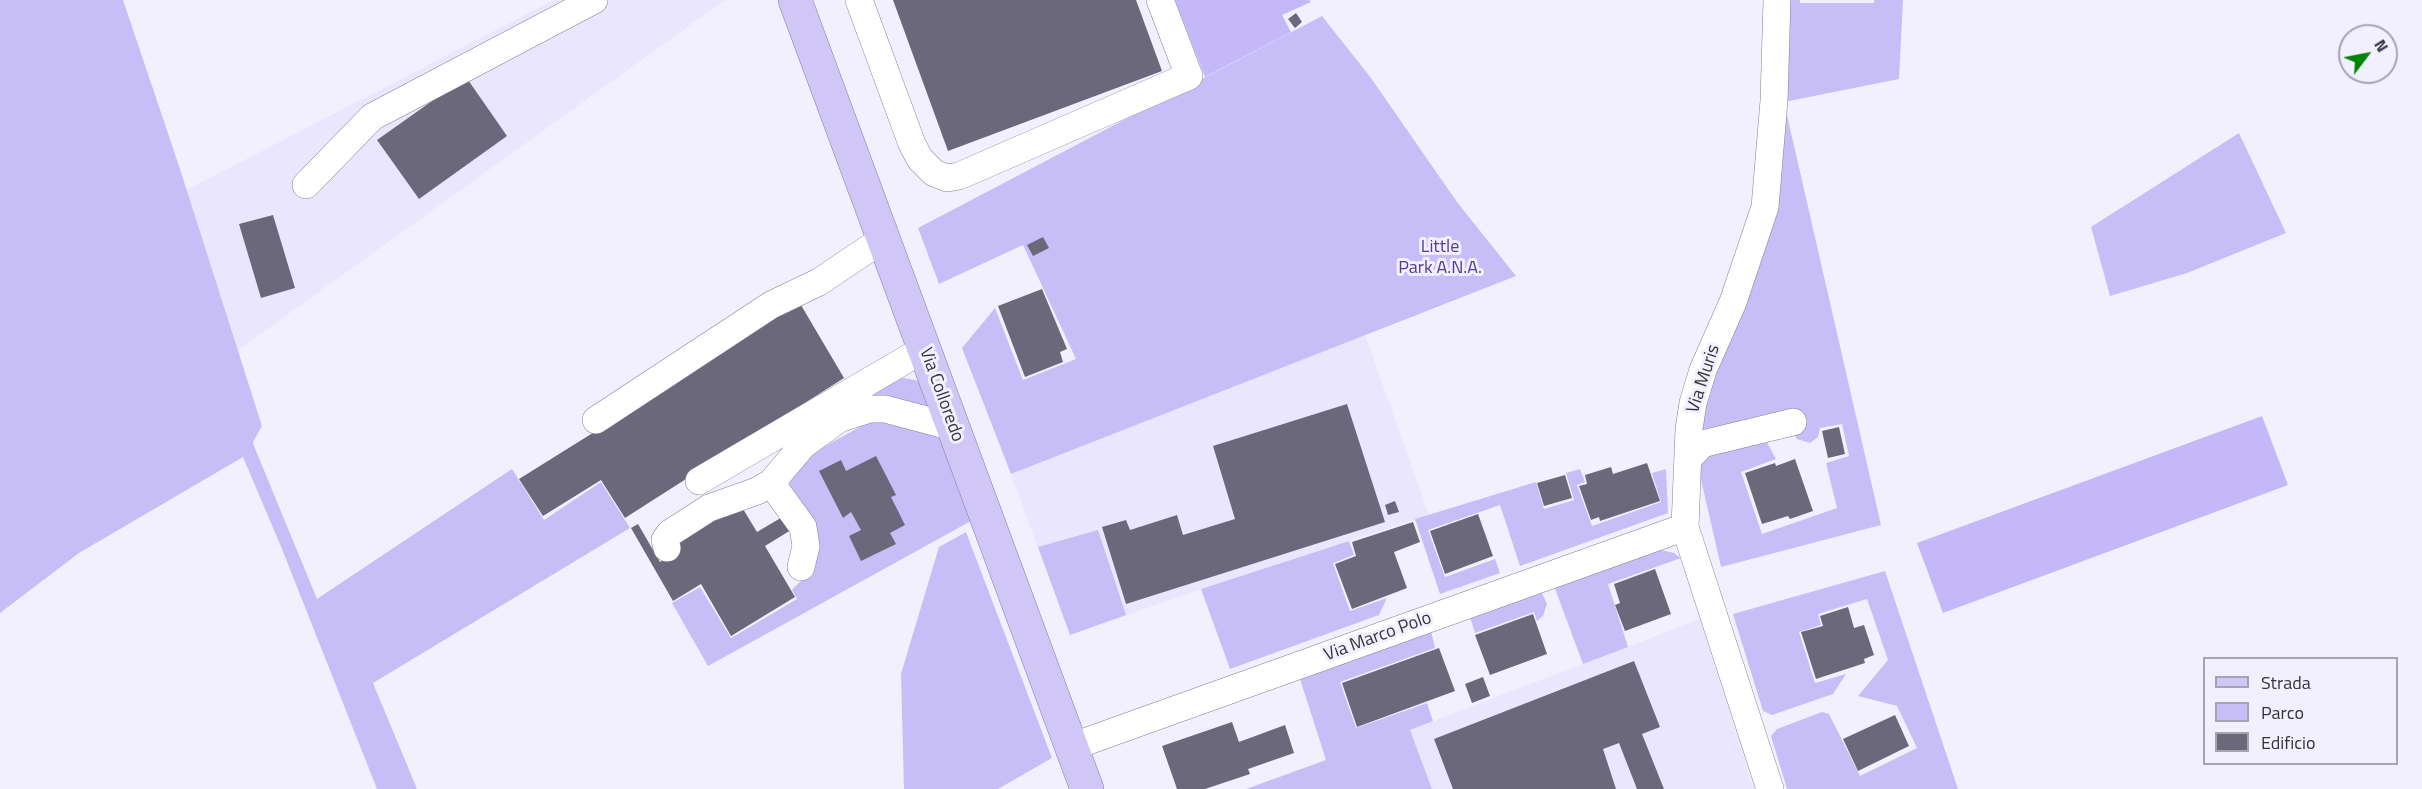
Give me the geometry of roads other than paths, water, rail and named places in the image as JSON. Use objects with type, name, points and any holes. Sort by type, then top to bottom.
[{"type":"main road","name":"Via Colloredo","points":[[795,0],[1087,789]]},
{"type":"street","points":[[306,185],[372,117],[594,0]]},
{"type":"street","points":[[859,0],[912,144],[920,159],[934,173],[947,178],[959,176],[1189,76],[1160,0]]},
{"type":"street","name":"Via Muris","points":[[1770,789],[1685,526],[1692,403],[1703,370],[1733,302],[1765,207],[1774,101],[1777,0]]},
{"type":"street","points":[[596,420],[771,305],[819,282],[884,239]]},
{"type":"street","points":[[699,481],[924,349]]},
{"type":"street","points":[[667,548],[664,540],[670,533],[709,508],[757,491],[771,483],[803,445],[839,419],[870,409],[885,410],[953,427]]},
{"type":"street","points":[[1689,458],[1702,444],[1793,422]]},
{"type":"street","points":[[771,483],[802,527],[806,546],[801,567]]},
{"type":"street","name":"Via Marco Polo","points":[[1071,747],[1685,526]]},
{"type":"park label","name":"Little Park A.N.A.","points":[[1440,258]]}]
